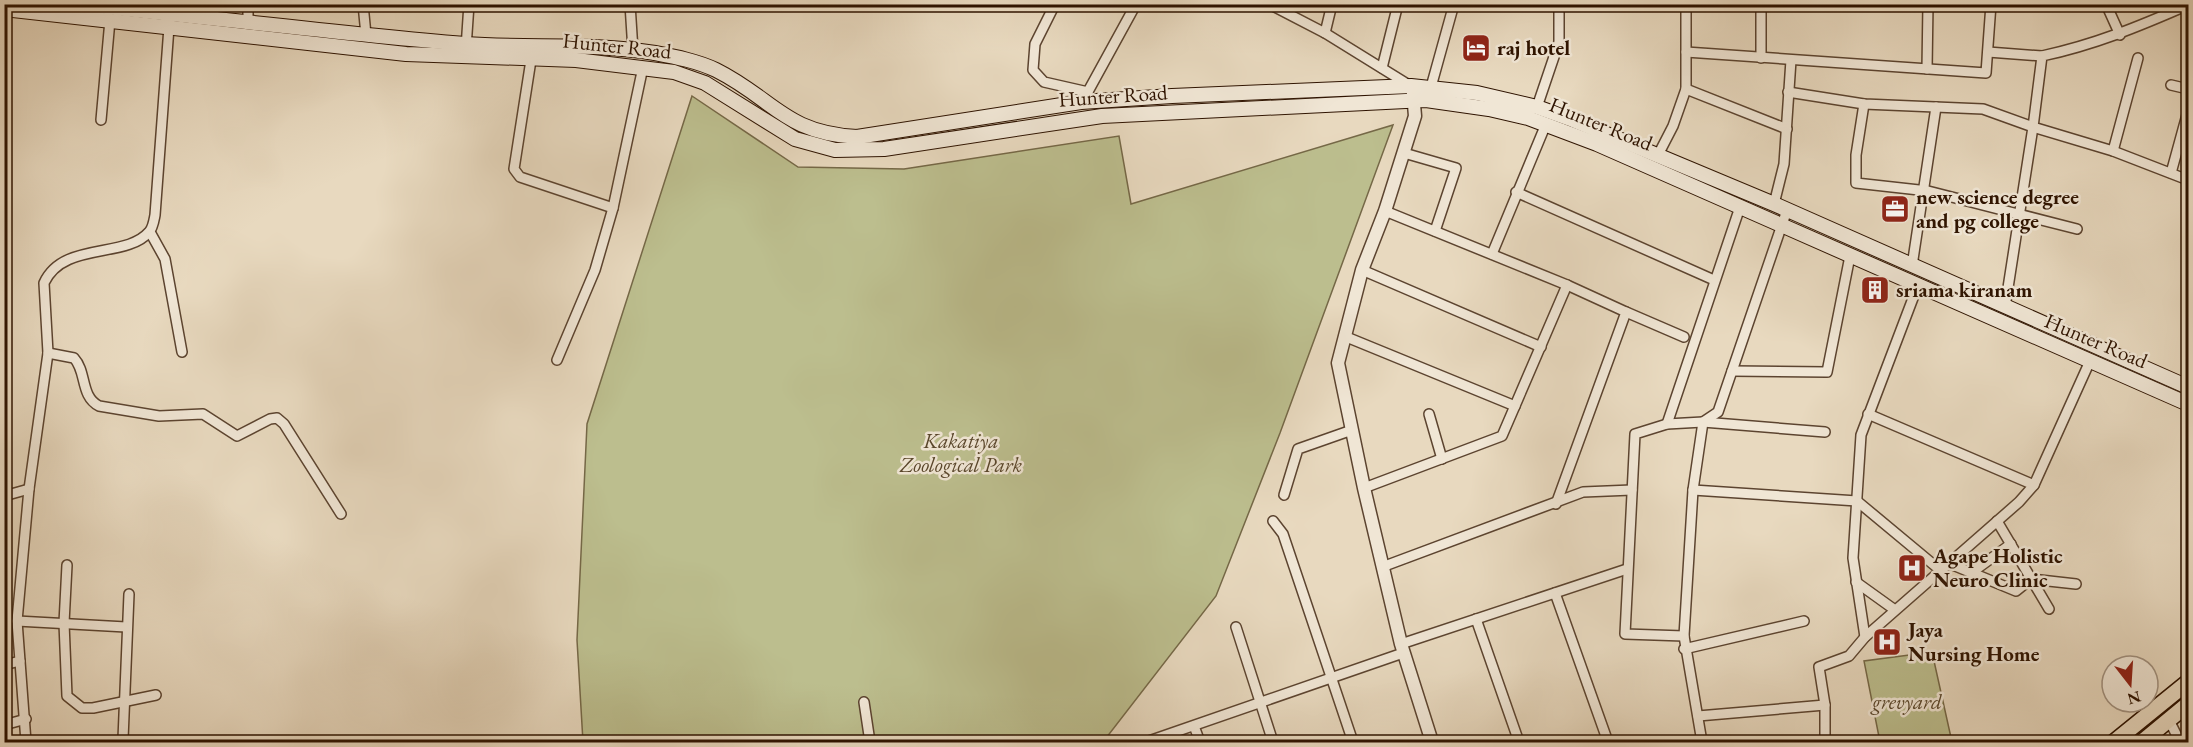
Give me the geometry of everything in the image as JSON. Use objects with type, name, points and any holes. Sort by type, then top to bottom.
[{"type":"main road","name":"Hunter Road","points":[[76,4],[142,13],[366,35],[531,60],[576,60],[674,72],[705,84],[795,138],[835,150],[884,149],[1102,116],[1415,101],[1445,102],[1490,109],[1546,124],[1663,163],[1781,207],[2188,387]]},
{"type":"main road","name":"Hunter Road","points":[[4,9],[110,20],[142,13]]},
{"type":"main road","name":"Hunter Road","points":[[169,15],[406,54],[466,50],[633,51],[687,60],[718,71],[794,123],[823,134],[857,137],[1015,113],[1084,97],[1411,86],[1478,93],[1537,107],[1663,163],[1740,207],[2188,404]]},
{"type":"main road","points":[[1015,113],[1018,127]]},
{"type":"main road","points":[[2114,742],[2188,682]]},
{"type":"main road","points":[[2142,742],[2188,705]]},
{"type":"street","points":[[248,4],[248,22]]},
{"type":"street","points":[[363,4],[366,35]]},
{"type":"street","points":[[466,50],[470,4]]},
{"type":"street","points":[[630,4],[633,51]]},
{"type":"street","points":[[1055,4],[1035,44],[1033,70],[1044,82],[1084,97],[1136,4]]},
{"type":"street","points":[[1269,4],[1326,33],[1411,86],[1415,101],[1415,116],[1385,211],[1362,270],[1338,363],[1364,488],[1402,649],[1432,742]]},
{"type":"street","points":[[1326,33],[1332,4]]},
{"type":"street","points":[[1382,68],[1398,4]]},
{"type":"street","points":[[1431,87],[1454,4]]},
{"type":"street","points":[[1537,107],[1559,42],[1559,4]]},
{"type":"street","points":[[1663,163],[1686,89],[1686,4]]},
{"type":"street","points":[[1761,4],[1761,58]]},
{"type":"street","points":[[1927,69],[1928,4]]},
{"type":"street","points":[[1686,52],[1986,73],[1990,4]]},
{"type":"street","points":[[2106,4],[2120,35]]},
{"type":"street","points":[[1988,52],[2042,56],[2086,47],[2120,35],[2187,5]]},
{"type":"street","points":[[26,742],[17,621],[28,489],[48,353],[43,291],[47,276],[59,262],[137,241],[150,232],[155,215],[169,15]]},
{"type":"street","points":[[101,120],[110,20]]},
{"type":"street","points":[[2005,307],[2042,56]]},
{"type":"street","points":[[2113,151],[2138,58]]},
{"type":"street","points":[[531,60],[514,169],[520,177],[614,208]]},
{"type":"street","points":[[1702,742],[1684,649],[1694,490],[1703,422],[1718,412],[1782,225],[1781,207],[1791,60]]},
{"type":"street","points":[[557,360],[595,270],[614,208],[643,67]]},
{"type":"street","points":[[2171,85],[2188,89]]},
{"type":"street","points":[[1686,89],[1787,129]]},
{"type":"street","points":[[1788,92],[1864,104],[1983,109],[2113,151],[2188,180]]},
{"type":"street","points":[[1864,104],[1856,155],[1856,183],[1923,190],[2077,228]]},
{"type":"street","points":[[1912,266],[1936,107]]},
{"type":"street","points":[[2171,173],[2188,111]]},
{"type":"street","points":[[1492,254],[1546,124]]},
{"type":"street","points":[[1404,153],[1456,168],[1435,231]]},
{"type":"street","points":[[1516,192],[1714,280]]},
{"type":"street","points":[[1667,424],[1740,207]]},
{"type":"street","points":[[1385,211],[1567,285],[1684,337]]},
{"type":"street","points":[[150,232],[165,259],[182,352]]},
{"type":"street","points":[[1732,371],[1827,372],[1850,256]]},
{"type":"street","points":[[1362,270],[1540,347]]},
{"type":"street","points":[[1364,488],[1502,436],[1567,285]]},
{"type":"street","points":[[1865,637],[1853,558],[1861,435],[1918,285]]},
{"type":"street","points":[[1556,504],[1626,312]]},
{"type":"street","points":[[1344,336],[1515,406]]},
{"type":"street","points":[[48,353],[74,358],[88,395],[99,406],[159,416],[203,414],[237,436],[270,419],[277,418],[284,424],[341,514]]},
{"type":"street","points":[[1826,742],[1825,705],[1819,667],[1849,656],[1865,637],[1894,610],[1997,521],[2034,485],[2090,361]]},
{"type":"street","points":[[1430,414],[1442,459]]},
{"type":"street","points":[[1868,414],[2034,485]]},
{"type":"street","points":[[1684,636],[1625,634],[1635,434],[1667,424],[1703,422],[1825,432]]},
{"type":"street","points":[[1284,495],[1298,448],[1352,430]]},
{"type":"street","points":[[4,496],[28,489]]},
{"type":"street","points":[[1382,567],[1556,504],[1583,492],[1632,490]]},
{"type":"street","points":[[1694,490],[1857,501],[1940,570]]},
{"type":"street","points":[[1273,521],[1283,534],[1353,742]]},
{"type":"street","points":[[1997,521],[2049,609]]},
{"type":"street","points":[[1971,573],[2011,544]]},
{"type":"street","points":[[1948,563],[2016,591],[2031,579],[2076,584]]},
{"type":"street","points":[[68,565],[64,622],[67,696],[82,708],[156,696]]},
{"type":"street","points":[[1146,742],[1332,678],[1476,619],[1627,568]]},
{"type":"street","points":[[1856,582],[1894,610]]},
{"type":"street","points":[[1555,593],[1608,742]]},
{"type":"street","points":[[123,739],[129,594]]},
{"type":"street","points":[[1476,619],[1519,742]]},
{"type":"street","points":[[17,621],[126,627]]},
{"type":"street","points":[[1684,649],[1804,621]]},
{"type":"street","points":[[1236,627],[1273,742]]},
{"type":"street","points":[[4,665],[20,661]]},
{"type":"street","points":[[864,702],[870,742]]},
{"type":"street","points":[[1698,716],[1825,705]]},
{"type":"street","points":[[4,725],[26,719]]},
{"type":"street","points":[[2169,720],[2180,742]]},
{"type":"street","points":[[1194,726],[1200,742]]},
{"type":"green space","name":"Kakatiya Zoological Park","points":[[692,96],[798,167],[904,169],[1119,136],[1131,204],[1393,125],[1280,433],[1216,596],[1103,742],[583,742],[577,640],[587,424]]},
{"type":"green space","name":"grevyard","points":[[1932,652],[1952,742],[1880,742],[1864,661]]},
{"type":"place","name":"raj hotel","points":[[1476,48]]},
{"type":"place","name":"new science degree and pg college","points":[[1895,209]]},
{"type":"place","name":"sriama kiranam","points":[[1875,290]]},
{"type":"place","name":"Agape Holistic Neuro Clinic","points":[[1912,568]]},
{"type":"place","name":"Jaya Nursing Home","points":[[1887,642]]}]
